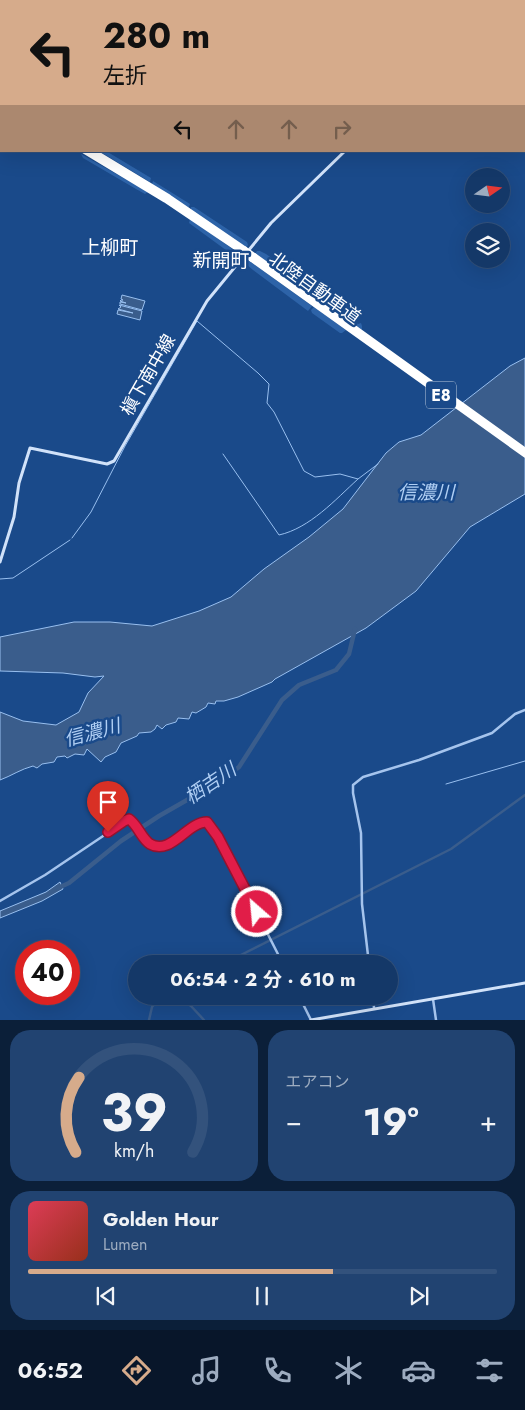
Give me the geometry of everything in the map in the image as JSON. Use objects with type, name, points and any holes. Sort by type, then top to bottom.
[{"type":"highway","name":"北陸自動車道","points":[[86,152],[243,250]]},
{"type":"highway","name":"北陸自動車道","points":[[95,152],[162,193],[253,257],[525,455]]},
{"type":"highway","name":"北陸自動車道","points":[[358,333],[525,450]]},
{"type":"main road","name":"槇下南中線","points":[[0,562],[14,517],[19,483],[30,448],[107,464],[114,461],[187,335],[216,290],[271,223],[344,152]]},
{"type":"main road","points":[[311,1020],[525,983]]},
{"type":"street","points":[[368,955],[362,904],[361,833],[353,793],[354,785],[363,777],[419,760],[492,733],[512,716],[525,710]]},
{"type":"street","points":[[0,901],[46,876],[124,821],[131,820],[145,839],[155,846],[166,846],[195,826],[207,822],[213,828],[225,850],[279,955]]},
{"type":"street","points":[[434,999],[436,1020]]},
{"type":"street","points":[[304,1005],[311,1020]]},
{"type":"shaded area","points":[[101,152],[108,152],[151,178],[150,182]]},
{"type":"shaded area","points":[[81,154],[148,192],[145,194],[136,189],[83,158]]},
{"type":"shaded area","points":[[153,181],[190,204],[188,209],[152,184]]},
{"type":"shaded area","points":[[191,207],[194,207],[247,242],[246,248],[191,210]]},
{"type":"shaded area","points":[[190,219],[241,255],[238,257],[234,256],[189,223]]},
{"type":"shaded area","points":[[257,251],[266,254],[321,294],[317,296],[255,254]]},
{"type":"shaded area","points":[[248,260],[312,306],[308,311],[247,265]]},
{"type":"shaded area","points":[[328,298],[356,319],[355,322],[361,323],[362,330],[322,300]]},
{"type":"shaded area","points":[[314,307],[346,330],[340,333],[312,313],[311,310]]},
{"type":"water","points":[[122,295],[145,301],[142,310],[120,304],[120,302],[126,303],[120,301],[123,300],[121,299]]},
{"type":"water","points":[[119,305],[142,311],[140,320],[117,314],[118,310],[133,313],[118,309],[121,307]]},
{"type":"water","name":"信濃川","points":[[525,358],[525,494],[470,527],[416,591],[366,628],[272,682],[238,697],[216,701],[215,704],[208,703],[206,707],[196,713],[192,712],[189,719],[178,718],[176,722],[166,725],[162,729],[157,725],[151,732],[139,733],[137,736],[121,743],[116,752],[105,757],[101,762],[87,749],[84,755],[75,754],[67,758],[65,756],[57,757],[54,762],[42,764],[37,768],[29,767],[0,780],[0,712],[23,721],[56,725],[79,712],[88,693],[104,676],[0,671],[0,637],[74,622],[110,622],[152,626],[199,611],[231,597],[264,569],[309,537],[343,509],[386,453],[399,442],[421,435],[510,366]]},
{"type":"water","points":[[60,882],[63,889],[42,901],[0,918],[0,911],[46,892]]},
{"type":"waterway","points":[[72,538],[91,512],[125,446],[197,321],[269,384],[267,403],[274,412],[304,471],[315,477],[340,474],[358,479],[378,464]]},
{"type":"waterway","points":[[223,454],[279,535],[312,520],[358,479]]},
{"type":"waterway","points":[[0,579],[13,578],[70,540]]},
{"type":"waterway","name":"栖吉川","points":[[58,888],[69,883],[121,841],[159,816],[222,780],[239,767],[282,700],[299,685],[336,670],[349,654],[355,629]]},
{"type":"waterway","points":[[446,784],[525,761]]},
{"type":"waterway","points":[[241,955],[451,849],[525,795]]},
{"type":"waterway","points":[[149,1020],[154,1005]]},
{"type":"waterway","points":[[190,1005],[204,1020]]},
{"type":"district","name":"上柳町","points":[[110,247]]},
{"type":"district","name":"新開町","points":[[221,260]]},
{"type":"route","points":[[108,832],[129,819],[134,822],[145,839],[152,845],[166,846],[195,826],[207,822],[218,837],[257,912]]}]
